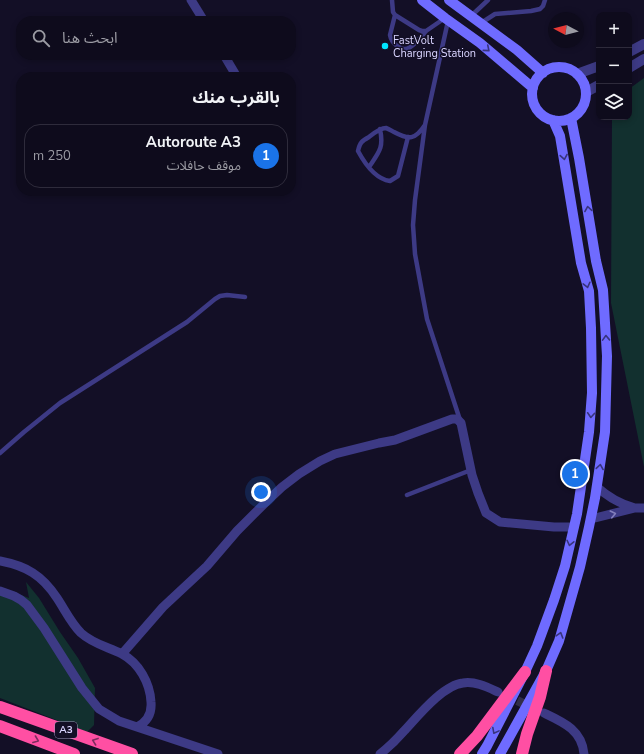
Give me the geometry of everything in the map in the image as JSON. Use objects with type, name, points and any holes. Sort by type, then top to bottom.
[{"type":"highway","points":[[522,754],[527,734],[540,697],[546,671]]},
{"type":"highway","points":[[460,754],[477,736],[526,672]]},
{"type":"highway","name":"A3","points":[[0,706],[132,754]]},
{"type":"highway","name":"A3","points":[[0,726],[74,754]]},
{"type":"main road","points":[[422,0],[480,43],[533,88]]},
{"type":"main road","points":[[449,0],[517,50],[543,73]]},
{"type":"main road","points":[[560,67],[569,69],[577,74],[584,84],[586,92],[585,101],[581,109],[571,118],[553,120],[538,110],[532,97],[533,88],[537,79],[543,73],[551,68],[560,67]]},
{"type":"main road","points":[[500,754],[546,671],[558,641],[580,566],[591,519],[605,432],[607,381],[606,329],[603,290],[596,261],[571,118]]},
{"type":"main road","points":[[482,754],[526,672],[554,600],[565,566],[574,527],[584,472],[589,432],[592,393],[589,291],[581,263],[560,136],[553,120]]},
{"type":"street","points":[[191,0],[201,16]]},
{"type":"street","points":[[632,50],[644,44]]},
{"type":"street","points":[[632,66],[644,59]]},
{"type":"street","points":[[227,60],[234,72]]},
{"type":"street","points":[[577,74],[596,67]]},
{"type":"street","points":[[586,92],[596,86]]},
{"type":"street","points":[[122,654],[163,607],[206,566],[262,506],[282,487],[299,474],[335,454],[395,440],[452,419],[457,419],[461,423],[471,470],[486,513],[500,522],[554,527],[574,527]]},
{"type":"street","points":[[597,487],[614,500],[640,508]]},
{"type":"street","points":[[591,519],[640,508]]},
{"type":"street","points":[[0,561],[14,564],[33,573],[51,589],[75,627],[81,633],[92,642],[122,654],[130,659],[140,671],[149,690],[151,707],[146,721],[137,727]]},
{"type":"street","points":[[0,591],[14,596],[27,605],[44,628],[82,688],[99,709],[119,721],[218,754]]},
{"type":"street","points":[[380,754],[434,700],[454,685],[468,682],[498,692]]},
{"type":"street","points":[[544,713],[570,726],[578,736],[584,754]]},
{"type":"lane","points":[[392,0],[393,12],[395,15],[419,30],[426,31]]},
{"type":"lane","points":[[471,16],[488,0]]},
{"type":"lane","points":[[481,23],[495,14],[540,9],[545,0]]},
{"type":"lane","points":[[395,15],[390,38],[392,42],[406,49],[410,48],[426,31],[447,19]]},
{"type":"lane","points":[[447,19],[425,125],[414,200],[413,225],[415,254],[426,319],[461,423]]},
{"type":"lane","points":[[408,137],[398,176],[390,181],[385,181],[376,176],[362,159],[358,151],[361,142],[380,129],[385,128],[400,135],[413,137],[419,134],[425,125]]},
{"type":"lane","points":[[369,167],[380,151],[382,144],[380,129]]},
{"type":"lane","points":[[0,453],[60,403],[187,322],[215,299],[220,296],[227,295],[245,297]]},
{"type":"lane","points":[[407,495],[471,470]]},
{"type":"green space","points":[[644,78],[644,467],[611,303],[612,120],[632,120],[632,87]]},
{"type":"green space","points":[[26,582],[39,598],[78,658],[95,688],[94,725],[87,732],[0,698],[0,587],[29,598]]},
{"type":"tunnel","points":[[505,695],[533,708]]},
{"type":"place","name":"FastVolt Charging Station","points":[[385,46]]},
{"type":"place","name":"Autoroute A3","points":[[575,474]]}]
